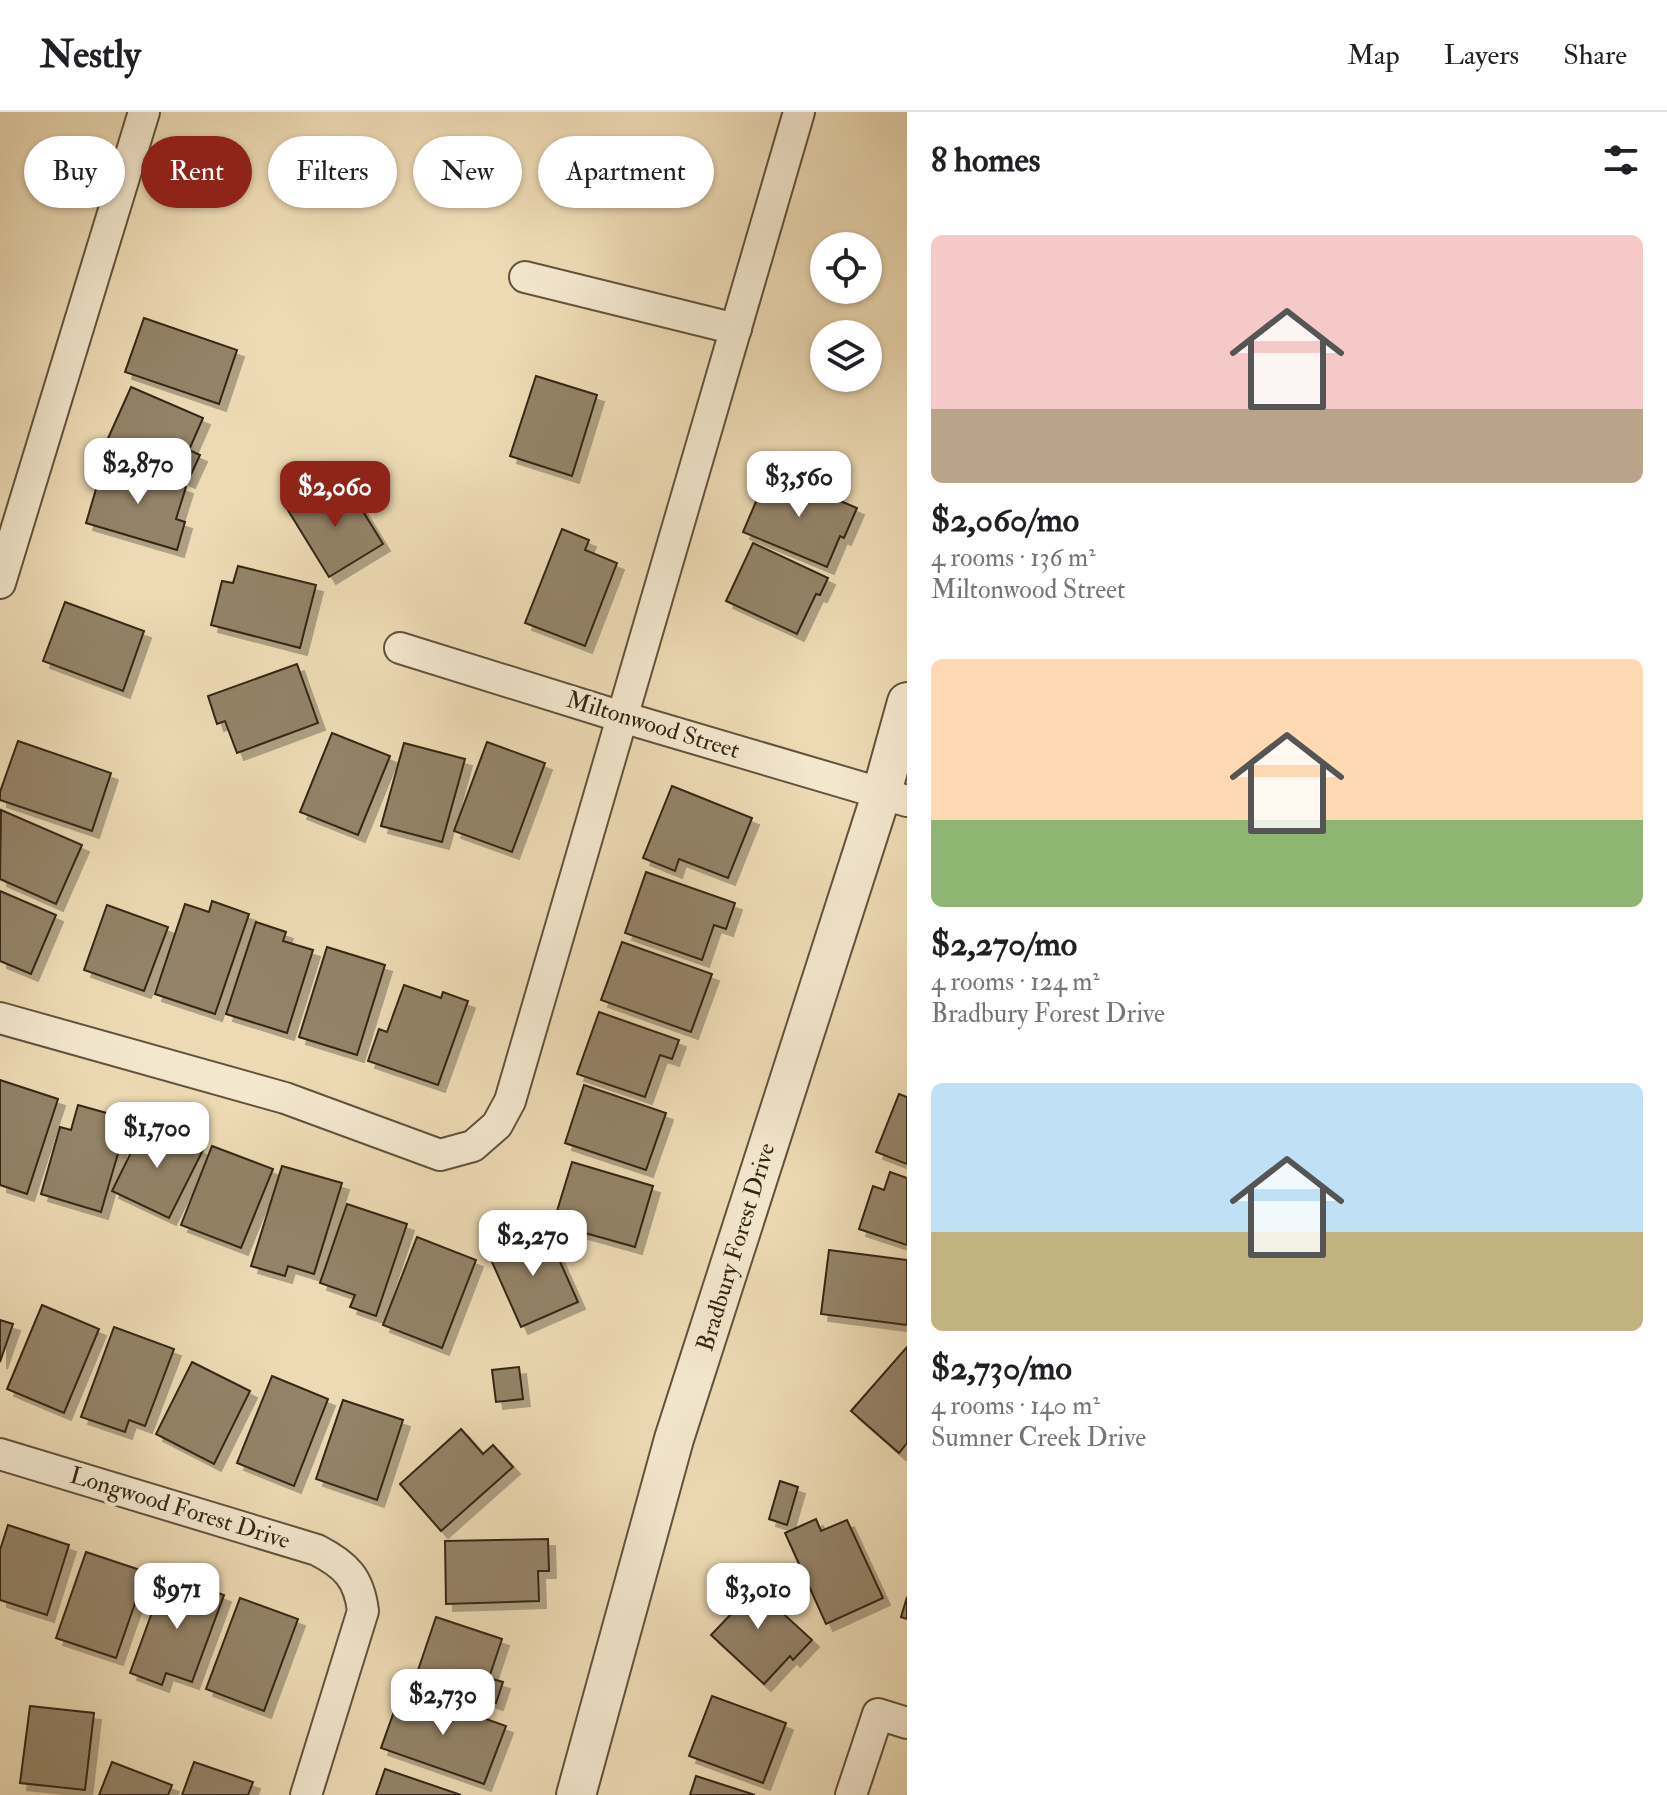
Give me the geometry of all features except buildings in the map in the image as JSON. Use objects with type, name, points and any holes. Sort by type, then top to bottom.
[{"type":"street","points":[[0,583],[144,112]]},
{"type":"street","points":[[0,1018],[285,1098],[440,1155],[473,1146],[497,1125],[510,1101],[799,112]]},
{"type":"street","points":[[525,277],[736,329]]},
{"type":"street","name":"Miltonwood Street","points":[[400,648],[894,796]]},
{"type":"street","name":"Bradbury Forest Drive","points":[[576,1795],[674,1439],[894,796],[907,702]]},
{"type":"street","name":"Longwood Forest Drive","points":[[0,1454],[317,1550],[337,1561],[352,1576],[361,1593],[363,1611],[306,1795]]},
{"type":"street","points":[[851,1795],[878,1714],[907,1723]]}]
